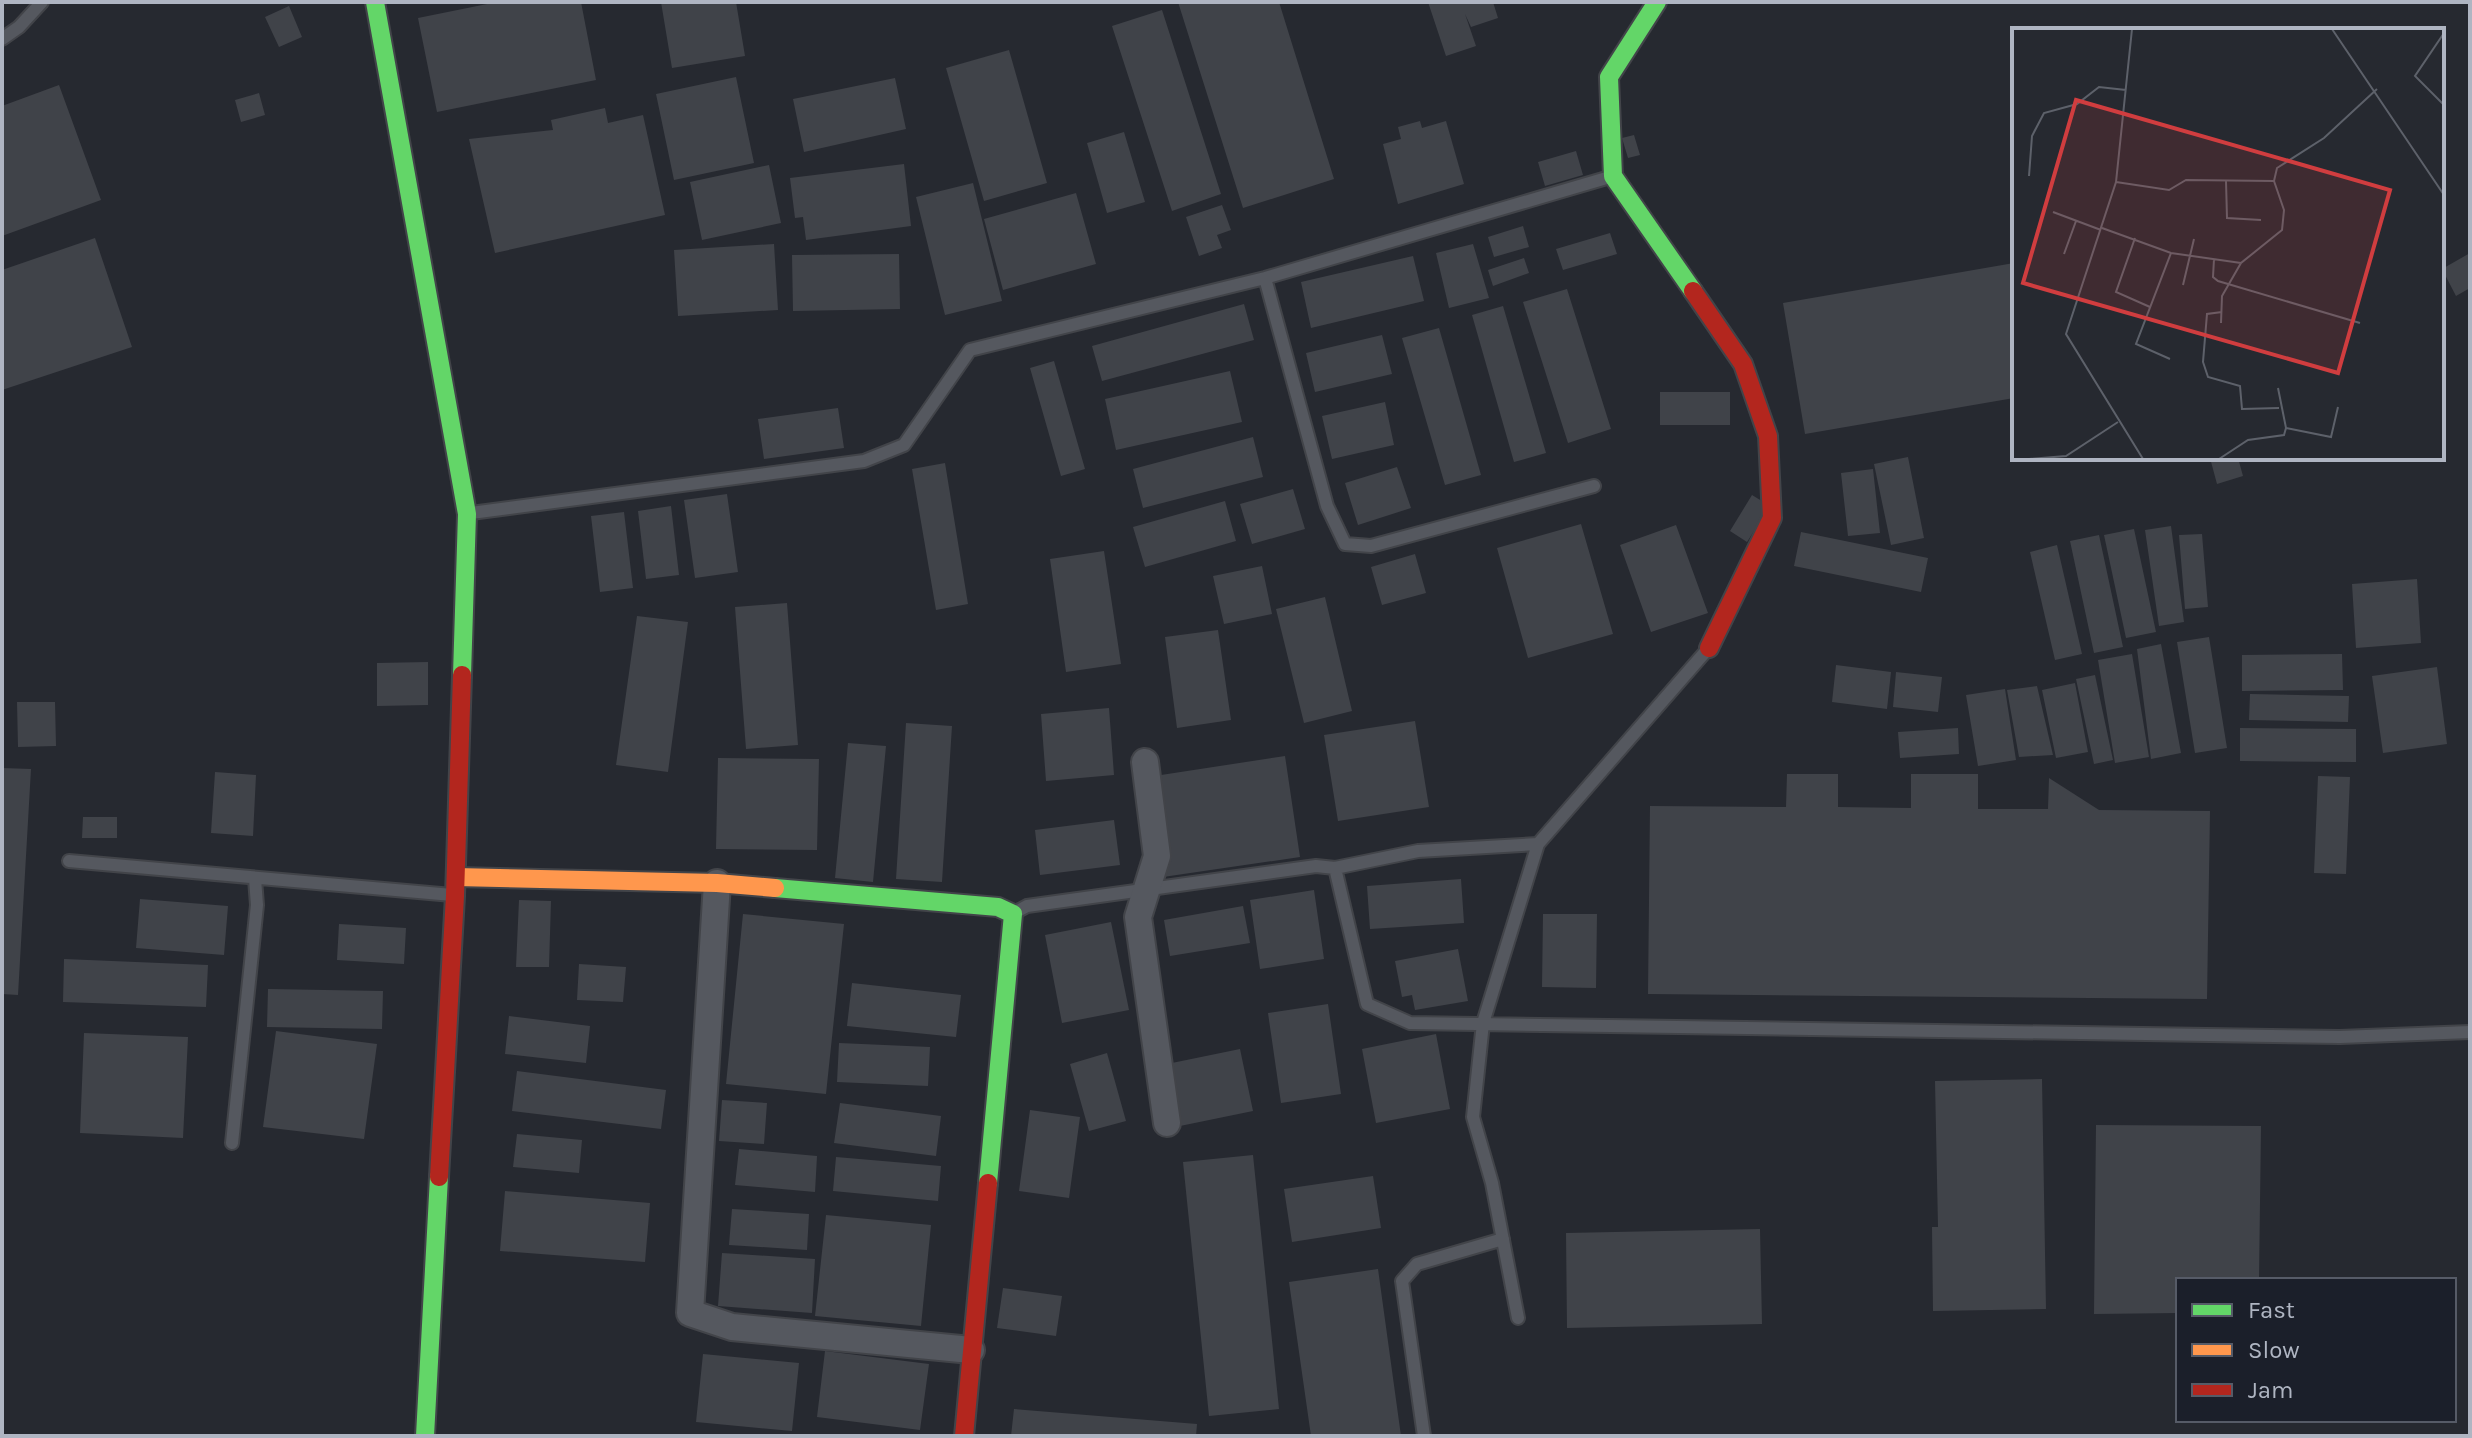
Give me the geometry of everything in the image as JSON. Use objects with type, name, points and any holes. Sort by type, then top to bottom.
[{"type":"street","points":[[375,2],[467,514],[456,886],[425,1436]]},
{"type":"street","points":[[1657,2],[1609,77],[1613,176],[1743,364],[1768,436],[1772,518],[1709,648]]},
{"type":"street","points":[[1145,762],[1157,856],[1138,917],[1167,1123]]},
{"type":"street","points":[[456,886],[717,883],[998,907],[1013,914],[964,1436]]},
{"type":"street","points":[[717,883],[690,1313],[732,1327],[971,1350]]},
{"type":"lane","points":[[2,39],[19,27],[42,2]]},
{"type":"lane","points":[[467,514],[864,461],[904,445],[970,350],[1265,278],[1613,176]]},
{"type":"lane","points":[[1265,278],[1327,506],[1345,544],[1371,546],[1594,486]]},
{"type":"lane","points":[[1518,1318],[1492,1183],[1473,1117],[1483,1023],[1538,844],[1709,648]]},
{"type":"lane","points":[[1013,914],[1027,906],[1316,866],[1335,868],[1418,851],[1538,844]]},
{"type":"lane","points":[[69,861],[255,879],[456,886]]},
{"type":"lane","points":[[1335,868],[1367,1004],[1410,1023],[2340,1037],[2470,1032]]},
{"type":"lane","points":[[232,1143],[257,905],[255,879]]},
{"type":"lane","points":[[1424,1436],[1402,1281],[1417,1264],[1503,1239]]},
{"type":"building","points":[[497,2],[581,2],[596,80],[437,112],[418,18]]},
{"type":"building","points":[[661,2],[736,2],[745,56],[672,68]]},
{"type":"building","points":[[1178,2],[1279,2],[1334,179],[1243,208]]},
{"type":"building","points":[[1428,2],[1493,2],[1498,18],[1471,27],[1465,14],[1476,46],[1446,56]]},
{"type":"building","points":[[289,6],[302,37],[279,47],[265,17]]},
{"type":"building","points":[[1162,10],[1221,194],[1172,211],[1112,26]]},
{"type":"building","points":[[1009,50],[1047,183],[984,201],[946,68]]},
{"type":"building","points":[[736,77],[754,163],[674,180],[656,94]]},
{"type":"building","points":[[895,78],[906,129],[804,152],[793,99]]},
{"type":"building","points":[[59,85],[101,200],[2,236],[2,106]]},
{"type":"building","points":[[259,93],[265,115],[241,122],[235,100]]},
{"type":"building","points":[[605,108],[608,123],[643,115],[665,215],[495,253],[469,139],[553,130],[551,120]]},
{"type":"building","points":[[1420,121],[1422,128],[1446,121],[1464,184],[1398,204],[1383,144],[1401,139],[1398,127]]},
{"type":"building","points":[[1124,132],[1145,202],[1107,213],[1087,143]]},
{"type":"building","points":[[1634,135],[1640,155],[1628,158],[1622,138]]},
{"type":"building","points":[[1576,151],[1583,175],[1545,186],[1538,162]]},
{"type":"building","points":[[904,164],[911,226],[806,240],[803,217],[795,218],[790,178]]},
{"type":"building","points":[[769,165],[781,223],[702,240],[690,182]]},
{"type":"building","points":[[973,183],[1002,301],[945,315],[916,197]]},
{"type":"building","points":[[1076,193],[1096,264],[1003,290],[984,219]]},
{"type":"building","points":[[1222,205],[1231,230],[1217,235],[1222,248],[1199,256],[1186,217]]},
{"type":"building","points":[[1523,226],[1529,247],[1494,257],[1488,237]]},
{"type":"building","points":[[1610,233],[1617,254],[1563,270],[1556,249]]},
{"type":"building","points":[[95,238],[132,347],[2,390],[2,270]]},
{"type":"building","points":[[774,244],[778,310],[678,316],[674,250]]},
{"type":"building","points":[[1473,244],[1489,298],[1449,308],[1436,253]]},
{"type":"building","points":[[2470,253],[2470,288],[2456,296],[2444,268]]},
{"type":"building","points":[[899,254],[900,309],[793,311],[792,255]]},
{"type":"building","points":[[1413,256],[1424,301],[1311,328],[1301,282]]},
{"type":"building","points":[[1524,258],[1529,273],[1493,286],[1488,270]]},
{"type":"building","points":[[2012,263],[2012,398],[1805,434],[1783,303]]},
{"type":"building","points":[[1567,289],[1611,429],[1568,443],[1523,302]]},
{"type":"building","points":[[1244,304],[1254,340],[1102,381],[1092,346]]},
{"type":"building","points":[[1503,306],[1546,453],[1514,462],[1472,315]]},
{"type":"building","points":[[1439,328],[1481,475],[1445,485],[1402,338]]},
{"type":"building","points":[[1382,335],[1392,374],[1315,392],[1306,353]]},
{"type":"building","points":[[1054,361],[1085,469],[1061,476],[1030,368]]},
{"type":"building","points":[[1230,371],[1242,422],[1116,450],[1105,399]]},
{"type":"building","points":[[1660,392],[1730,392],[1730,425],[1660,425]]},
{"type":"building","points":[[1385,402],[1394,445],[1332,459],[1322,416]]},
{"type":"building","points":[[838,408],[844,448],[764,459],[758,419]]},
{"type":"building","points":[[1253,437],[1263,477],[1143,508],[1133,469]]},
{"type":"building","points":[[1908,457],[1924,538],[1891,545],[1874,464]]},
{"type":"building","points":[[2211,460],[2239,460],[2243,476],[2217,484]]},
{"type":"building","points":[[945,463],[968,604],[936,610],[912,469]]},
{"type":"building","points":[[1397,467],[1411,508],[1358,525],[1345,483]]},
{"type":"building","points":[[1873,469],[1880,533],[1848,536],[1841,473]]},
{"type":"building","points":[[1293,489],[1305,529],[1252,544],[1240,504]]},
{"type":"building","points":[[727,494],[738,572],[695,578],[684,500]]},
{"type":"building","points":[[1752,495],[1770,506],[1747,542],[1730,531]]},
{"type":"building","points":[[1225,501],[1236,541],[1145,567],[1133,527]]},
{"type":"building","points":[[671,506],[679,575],[646,579],[638,511]]},
{"type":"building","points":[[624,512],[633,588],[600,592],[591,516]]},
{"type":"building","points":[[1581,524],[1613,634],[1528,658],[1497,548]]},
{"type":"building","points":[[1676,525],[1708,613],[1651,632],[1620,545]]},
{"type":"building","points":[[2171,526],[2184,622],[2159,626],[2145,530]]},
{"type":"building","points":[[2134,529],[2156,632],[2126,638],[2104,535]]},
{"type":"building","points":[[1801,532],[1928,558],[1921,592],[1794,566]]},
{"type":"building","points":[[2202,534],[2208,607],[2185,609],[2179,535]]},
{"type":"building","points":[[2099,535],[2123,647],[2094,653],[2070,541]]},
{"type":"building","points":[[2057,545],[2082,654],[2055,660],[2030,552]]},
{"type":"building","points":[[1104,551],[1121,664],[1066,672],[1050,559]]},
{"type":"building","points":[[1415,554],[1426,593],[1382,605],[1371,567]]},
{"type":"building","points":[[1262,566],[1272,614],[1224,624],[1213,576]]},
{"type":"building","points":[[2417,579],[2421,643],[2356,648],[2352,584]]},
{"type":"building","points":[[1325,597],[1352,711],[1304,723],[1276,609]]},
{"type":"building","points":[[787,603],[798,745],[746,749],[735,607]]},
{"type":"building","points":[[637,616],[688,622],[668,772],[616,765]]},
{"type":"building","points":[[1218,630],[1231,720],[1177,728],[1165,637]]},
{"type":"building","points":[[2209,637],[2227,748],[2195,753],[2177,642]]},
{"type":"building","points":[[2161,644],[2181,753],[2151,759],[2137,649]]},
{"type":"building","points":[[2132,654],[2149,757],[2115,763],[2098,660]]},
{"type":"building","points":[[2342,654],[2343,690],[2242,691],[2242,655]]},
{"type":"building","points":[[428,662],[428,705],[377,706],[377,663]]},
{"type":"building","points":[[1836,665],[1891,672],[1887,709],[1832,702]]},
{"type":"building","points":[[2437,667],[2447,744],[2383,753],[2372,676]]},
{"type":"building","points":[[1896,672],[1942,677],[1938,712],[1893,707]]},
{"type":"building","points":[[2095,675],[2113,760],[2094,764],[2076,679]]},
{"type":"building","points":[[2075,683],[2088,752],[2056,758],[2042,690]]},
{"type":"building","points":[[2037,686],[2053,755],[2019,757],[2007,690]]},
{"type":"building","points":[[2005,689],[2016,760],[1978,766],[1966,695]]},
{"type":"building","points":[[2250,694],[2349,696],[2348,722],[2249,720]]},
{"type":"building","points":[[17,702],[55,702],[56,746],[18,747]]},
{"type":"building","points":[[1109,708],[1114,775],[1046,781],[1041,714]]},
{"type":"building","points":[[1415,721],[1429,807],[1338,821],[1324,735]]},
{"type":"building","points":[[906,723],[952,726],[942,882],[896,879]]},
{"type":"building","points":[[1958,728],[1959,754],[1900,758],[1898,732]]},
{"type":"building","points":[[2240,728],[2356,729],[2356,762],[2240,761]]},
{"type":"building","points":[[848,743],[886,746],[873,882],[835,878]]},
{"type":"building","points":[[1285,756],[1300,857],[1163,877],[1148,777]]},
{"type":"building","points":[[718,758],[819,759],[817,850],[716,849]]},
{"type":"building","points":[[2,768],[31,769],[18,995],[2,994]]},
{"type":"building","points":[[215,772],[256,775],[253,836],[211,833]]},
{"type":"building","points":[[1787,774],[1838,774],[1838,807],[1911,808],[1911,774],[1978,774],[1978,809],[2048,809],[2049,778],[2099,810],[2210,811],[2207,999],[1648,994],[1650,806],[1786,807]]},
{"type":"building","points":[[2318,776],[2350,777],[2346,874],[2314,873]]},
{"type":"building","points":[[83,817],[117,817],[117,838],[82,838]]},
{"type":"building","points":[[1114,820],[1120,865],[1040,875],[1035,830]]},
{"type":"building","points":[[1461,879],[1464,923],[1370,929],[1367,886]]},
{"type":"building","points":[[1314,890],[1324,959],[1260,969],[1250,900]]},
{"type":"building","points":[[140,899],[228,906],[224,955],[136,948]]},
{"type":"building","points":[[519,900],[551,901],[549,967],[516,967]]},
{"type":"building","points":[[1243,906],[1250,943],[1170,956],[1164,920]]},
{"type":"building","points":[[743,914],[844,924],[826,1094],[726,1084]]},
{"type":"building","points":[[1543,914],[1597,914],[1596,988],[1542,987]]},
{"type":"building","points":[[1111,922],[1129,1010],[1062,1023],[1045,935]]},
{"type":"building","points":[[339,924],[406,928],[404,964],[337,960]]},
{"type":"building","points":[[1458,949],[1468,1001],[1415,1010],[1412,995],[1402,997],[1395,961]]},
{"type":"building","points":[[64,959],[208,965],[206,1007],[63,1002]]},
{"type":"building","points":[[579,964],[626,967],[623,1002],[577,1000]]},
{"type":"building","points":[[852,983],[961,995],[956,1037],[847,1026]]},
{"type":"building","points":[[268,989],[383,991],[382,1029],[267,1027]]},
{"type":"building","points":[[1328,1004],[1341,1094],[1281,1103],[1268,1013]]},
{"type":"building","points":[[509,1016],[590,1026],[586,1063],[505,1054]]},
{"type":"building","points":[[276,1031],[377,1044],[364,1139],[263,1127]]},
{"type":"building","points":[[84,1033],[188,1037],[183,1138],[80,1133]]},
{"type":"building","points":[[1436,1034],[1450,1109],[1376,1123],[1362,1049]]},
{"type":"building","points":[[839,1043],[930,1047],[928,1086],[837,1082]]},
{"type":"building","points":[[1240,1049],[1253,1111],[1180,1126],[1167,1064]]},
{"type":"building","points":[[1107,1053],[1126,1121],[1089,1131],[1070,1064]]},
{"type":"building","points":[[517,1071],[666,1090],[661,1129],[512,1111]]},
{"type":"building","points":[[2042,1079],[2046,1309],[1933,1311],[1932,1227],[1938,1227],[1935,1081]]},
{"type":"building","points":[[722,1100],[767,1103],[764,1144],[719,1141]]},
{"type":"building","points":[[840,1103],[941,1116],[936,1156],[834,1143]]},
{"type":"building","points":[[1030,1110],[1080,1117],[1069,1198],[1019,1191]]},
{"type":"building","points":[[2096,1125],[2261,1126],[2259,1278],[2176,1278],[2176,1313],[2094,1314]]},
{"type":"building","points":[[517,1134],[582,1140],[579,1173],[513,1167]]},
{"type":"building","points":[[739,1149],[817,1156],[815,1192],[735,1185]]},
{"type":"building","points":[[1253,1155],[1279,1409],[1209,1416],[1183,1162]]},
{"type":"building","points":[[836,1157],[941,1166],[938,1201],[833,1191]]},
{"type":"building","points":[[1373,1176],[1381,1228],[1292,1242],[1284,1189]]},
{"type":"building","points":[[505,1191],[650,1203],[645,1262],[500,1251]]},
{"type":"building","points":[[732,1209],[809,1214],[807,1250],[729,1245]]},
{"type":"building","points":[[826,1215],[931,1225],[921,1326],[815,1316]]},
{"type":"building","points":[[1760,1229],[1762,1324],[1567,1328],[1566,1233]]},
{"type":"building","points":[[722,1253],[815,1259],[812,1313],[718,1306]]},
{"type":"building","points":[[1378,1269],[1401,1436],[1311,1436],[1289,1282]]},
{"type":"building","points":[[1003,1288],[1062,1296],[1056,1336],[997,1328]]},
{"type":"building","points":[[825,1351],[929,1364],[920,1430],[817,1417]]},
{"type":"building","points":[[703,1354],[799,1363],[792,1431],[696,1422]]},
{"type":"building","points":[[1014,1409],[1197,1424],[1196,1436],[1011,1436]]},
{"type":"traffic: fast","points":[[375,2],[467,514],[462,675]]},
{"type":"traffic: fast","points":[[1657,2],[1609,77],[1613,176],[1693,291]]},
{"type":"traffic: fast","points":[[775,888],[998,907],[1013,914],[988,1183]]},
{"type":"traffic: fast","points":[[425,1436],[439,1177]]},
{"type":"traffic: slow","points":[[456,877],[717,883],[775,888]]},
{"type":"traffic: jam","points":[[1693,291],[1743,364],[1768,436],[1772,518],[1709,648]]},
{"type":"traffic: jam","points":[[439,1177],[455,896],[462,675]]},
{"type":"traffic: jam","points":[[964,1436],[988,1183]]}]
